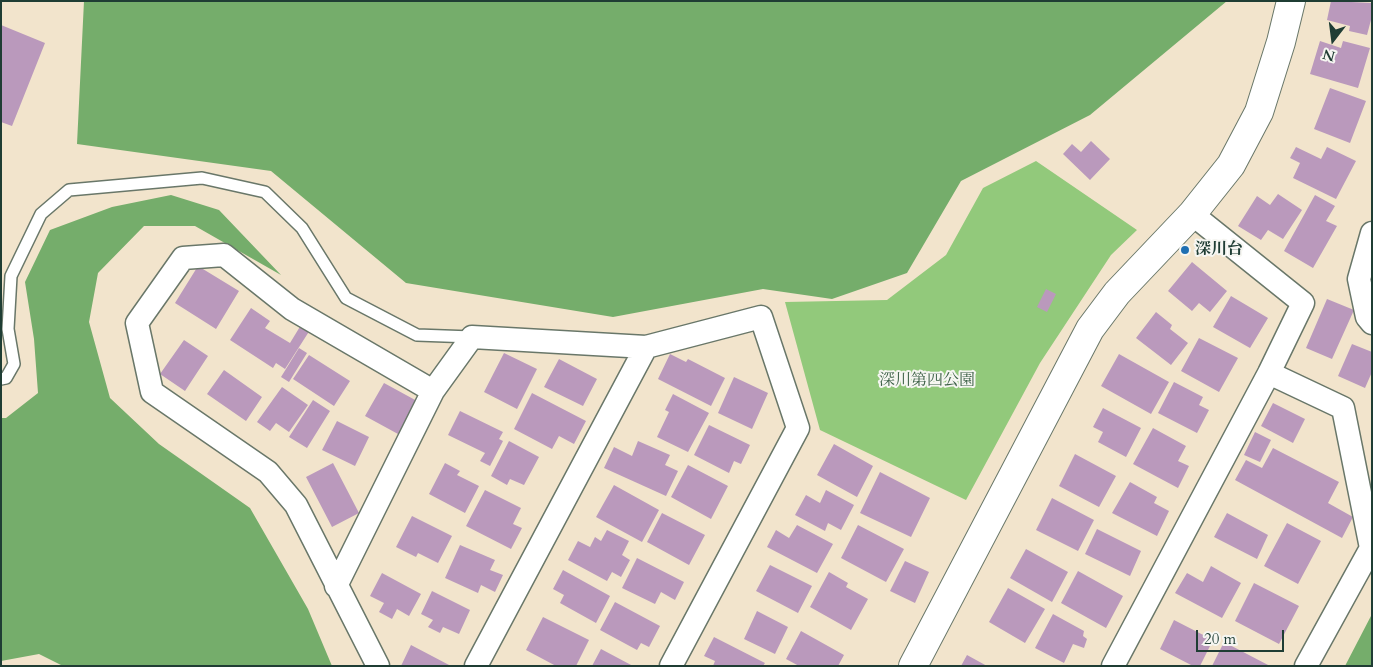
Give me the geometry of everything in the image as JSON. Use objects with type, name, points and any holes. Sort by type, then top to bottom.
[{"type":"street","points":[[913,666],[1090,329],[1117,293],[1192,214],[1230,165],[1259,112],[1282,42],[1291,1]]},
{"type":"street","points":[[1112,666],[1269,373],[1303,303],[1192,214]]},
{"type":"street","points":[[1372,233],[1360,279],[1367,317],[1372,323]]},
{"type":"street","points":[[378,666],[296,505],[268,472],[152,392],[137,323],[183,258],[224,255],[292,309],[433,391]]},
{"type":"street","points":[[336,586],[433,391],[472,337],[646,348],[762,317],[798,428],[671,666]]},
{"type":"street","points":[[476,666],[646,348]]},
{"type":"street","points":[[1269,373],[1343,408],[1371,548],[1306,666]]},
{"type":"lane","points":[[1,379],[6,378],[14,364],[8,330],[12,276],[40,214],[69,190],[202,178],[265,192],[302,228],[346,298],[417,335],[472,337]]},
{"type":"green space","points":[[84,1],[1227,1],[1090,115],[961,181],[907,273],[832,299],[763,289],[613,317],[406,283],[271,171],[77,144]]},
{"type":"green space","name":"深川第四公園","points":[[1036,161],[1137,230],[1111,255],[1040,363],[966,500],[820,430],[785,302],[887,300],[946,255],[983,188]]},
{"type":"green space","points":[[171,195],[219,210],[281,275],[195,226],[144,226],[98,273],[89,322],[110,398],[159,444],[250,508],[308,609],[332,666],[63,666],[39,654],[1,661],[1,418],[6,418],[38,393],[34,339],[25,282],[50,230],[112,207]]},
{"type":"green space","points":[[1372,614],[1372,666],[1345,666]]},
{"type":"building","points":[[1331,1],[1372,3],[1372,16],[1367,35],[1349,31],[1350,26],[1327,20]]},
{"type":"building","points":[[1,25],[45,43],[12,126],[1,122]]},
{"type":"building","points":[[1320,41],[1341,48],[1343,41],[1370,48],[1358,88],[1310,74]]},
{"type":"building","points":[[1330,88],[1366,101],[1350,143],[1314,129]]},
{"type":"building","points":[[1091,141],[1110,159],[1090,180],[1063,154],[1072,144],[1081,152]]},
{"type":"building","points":[[1296,147],[1321,159],[1327,147],[1356,161],[1336,199],[1293,178],[1300,163],[1290,158]]},
{"type":"building","points":[[1278,194],[1302,210],[1283,239],[1268,230],[1261,240],[1238,226],[1257,196],[1270,205]]},
{"type":"building","points":[[1315,195],[1335,206],[1326,221],[1337,226],[1313,268],[1284,251]]},
{"type":"building","points":[[1192,262],[1227,291],[1210,312],[1199,303],[1192,311],[1168,291]]},
{"type":"building","points":[[198,266],[239,291],[216,329],[175,303]]},
{"type":"building","points":[[1046,289],[1056,294],[1047,312],[1037,307]]},
{"type":"building","points":[[1231,296],[1268,318],[1250,348],[1213,327]]},
{"type":"building","points":[[1327,299],[1354,310],[1332,359],[1306,348]]},
{"type":"building","points":[[251,308],[270,321],[265,328],[290,343],[301,325],[310,330],[285,369],[276,363],[273,368],[230,340]]},
{"type":"building","points":[[1156,312],[1172,325],[1170,329],[1188,343],[1171,365],[1136,338]]},
{"type":"building","points":[[1199,338],[1238,358],[1219,392],[1181,371]]},
{"type":"building","points":[[184,340],[208,356],[185,391],[160,374]]},
{"type":"building","points":[[1352,344],[1372,352],[1372,372],[1365,388],[1338,376]]},
{"type":"building","points":[[299,348],[307,353],[289,382],[281,377]]},
{"type":"building","points":[[504,353],[537,369],[517,409],[484,392]]},
{"type":"building","points":[[670,354],[686,362],[688,359],[725,378],[711,406],[658,379]]},
{"type":"building","points":[[1119,354],[1169,382],[1151,414],[1101,386]]},
{"type":"building","points":[[309,355],[350,381],[334,406],[293,379]]},
{"type":"building","points":[[559,359],[597,379],[583,406],[544,387]]},
{"type":"building","points":[[224,370],[262,397],[246,421],[207,394]]},
{"type":"building","points":[[734,377],[768,393],[752,429],[718,413]]},
{"type":"building","points":[[1174,382],[1203,397],[1199,405],[1209,410],[1197,433],[1158,413]]},
{"type":"building","points":[[384,383],[417,401],[398,434],[365,416]]},
{"type":"building","points":[[282,387],[308,405],[289,432],[276,423],[270,431],[257,422]]},
{"type":"building","points":[[532,393],[586,421],[574,444],[559,436],[552,449],[514,429]]},
{"type":"building","points":[[673,394],[709,413],[688,452],[657,437],[669,412],[665,410]]},
{"type":"building","points":[[313,400],[330,411],[307,448],[289,437]]},
{"type":"building","points":[[1273,403],[1305,419],[1293,443],[1261,426]]},
{"type":"building","points":[[1103,408],[1141,428],[1126,457],[1098,442],[1103,432],[1093,427]]},
{"type":"building","points":[[460,411],[503,432],[499,439],[503,441],[490,466],[480,461],[485,453],[448,435]]},
{"type":"building","points":[[337,421],[369,437],[355,466],[322,450]]},
{"type":"building","points":[[709,425],[750,445],[741,464],[734,461],[729,473],[694,455]]},
{"type":"building","points":[[1153,428],[1186,446],[1178,461],[1189,466],[1178,488],[1133,464]]},
{"type":"building","points":[[1255,432],[1271,440],[1260,462],[1244,455]]},
{"type":"building","points":[[509,441],[539,457],[524,485],[510,479],[507,485],[491,476]]},
{"type":"building","points":[[638,441],[670,455],[665,465],[678,471],[666,496],[604,468],[614,447],[632,456]]},
{"type":"building","points":[[834,444],[873,466],[857,497],[817,475]]},
{"type":"building","points":[[1273,448],[1339,482],[1328,503],[1353,517],[1342,538],[1235,480],[1246,460],[1262,468]]},
{"type":"building","points":[[1075,454],[1116,476],[1099,507],[1059,486]]},
{"type":"building","points":[[333,463],[359,513],[332,527],[306,477]]},
{"type":"building","points":[[445,463],[460,471],[457,475],[479,486],[465,513],[429,494]]},
{"type":"building","points":[[688,465],[728,486],[711,519],[671,497]]},
{"type":"building","points":[[880,472],[930,498],[911,537],[860,513]]},
{"type":"building","points":[[1130,482],[1157,497],[1154,503],[1169,511],[1157,536],[1112,513]]},
{"type":"building","points":[[614,485],[659,510],[642,542],[596,517]]},
{"type":"building","points":[[485,490],[521,508],[513,524],[522,528],[511,549],[466,526]]},
{"type":"building","points":[[826,490],[854,505],[841,530],[828,523],[825,531],[795,515],[806,495],[820,503]]},
{"type":"building","points":[[1052,498],[1094,520],[1078,551],[1036,530]]},
{"type":"building","points":[[662,513],[705,535],[689,565],[647,542]]},
{"type":"building","points":[[1227,513],[1268,535],[1257,559],[1214,537]]},
{"type":"building","points":[[412,516],[452,536],[438,563],[418,553],[416,557],[396,547]]},
{"type":"building","points":[[1287,523],[1321,541],[1298,584],[1264,566]]},
{"type":"building","points":[[797,525],[833,544],[817,573],[767,547],[776,530],[789,538]]},
{"type":"building","points":[[858,525],[904,549],[886,582],[841,558]]},
{"type":"building","points":[[1097,529],[1141,551],[1130,576],[1085,554]]},
{"type":"building","points":[[607,530],[629,541],[622,555],[630,560],[621,577],[612,572],[607,581],[568,560],[578,541],[590,547],[595,537],[601,541]]},
{"type":"building","points":[[460,545],[495,560],[490,570],[503,575],[495,592],[481,585],[478,593],[445,578]]},
{"type":"building","points":[[1026,549],[1068,572],[1052,602],[1010,578]]},
{"type":"building","points":[[637,558],[684,582],[675,600],[661,592],[655,604],[622,588]]},
{"type":"building","points":[[905,561],[929,572],[915,603],[890,591]]},
{"type":"building","points":[[770,565],[812,586],[798,613],[756,591]]},
{"type":"building","points":[[1211,566],[1241,583],[1222,618],[1175,593],[1187,573],[1203,582]]},
{"type":"building","points":[[563,570],[610,596],[596,623],[560,603],[564,595],[553,589]]},
{"type":"building","points":[[1078,571],[1123,596],[1106,628],[1061,603]]},
{"type":"building","points":[[829,572],[848,583],[846,587],[868,599],[851,630],[810,607]]},
{"type":"building","points":[[382,573],[421,594],[409,616],[397,609],[392,619],[379,612],[384,603],[370,596]]},
{"type":"building","points":[[1254,583],[1299,606],[1279,644],[1235,621]]},
{"type":"building","points":[[1008,588],[1045,609],[1025,643],[989,622]]},
{"type":"building","points":[[432,591],[470,610],[459,634],[443,627],[440,633],[428,627],[433,620],[421,614]]},
{"type":"building","points":[[615,602],[660,626],[649,647],[641,643],[637,650],[600,630]]},
{"type":"building","points":[[757,611],[788,627],[775,654],[744,639]]},
{"type":"building","points":[[1053,614],[1084,631],[1083,636],[1087,639],[1084,648],[1073,644],[1064,663],[1035,648]]},
{"type":"building","points":[[543,617],[589,640],[576,666],[556,666],[526,650]]},
{"type":"building","points":[[1174,620],[1213,640],[1200,666],[1193,666],[1160,649]]},
{"type":"building","points":[[801,631],[844,655],[838,666],[799,666],[786,659]]},
{"type":"building","points":[[714,637],[765,663],[763,666],[713,666],[715,661],[704,656]]},
{"type":"building","points":[[1224,642],[1270,666],[1212,666]]},
{"type":"building","points":[[411,645],[451,666],[401,666]]},
{"type":"building","points":[[601,649],[633,666],[592,666]]},
{"type":"building","points":[[967,655],[987,666],[961,666]]},
{"type":"place","name":"深川台","points":[[1185,250]]}]
